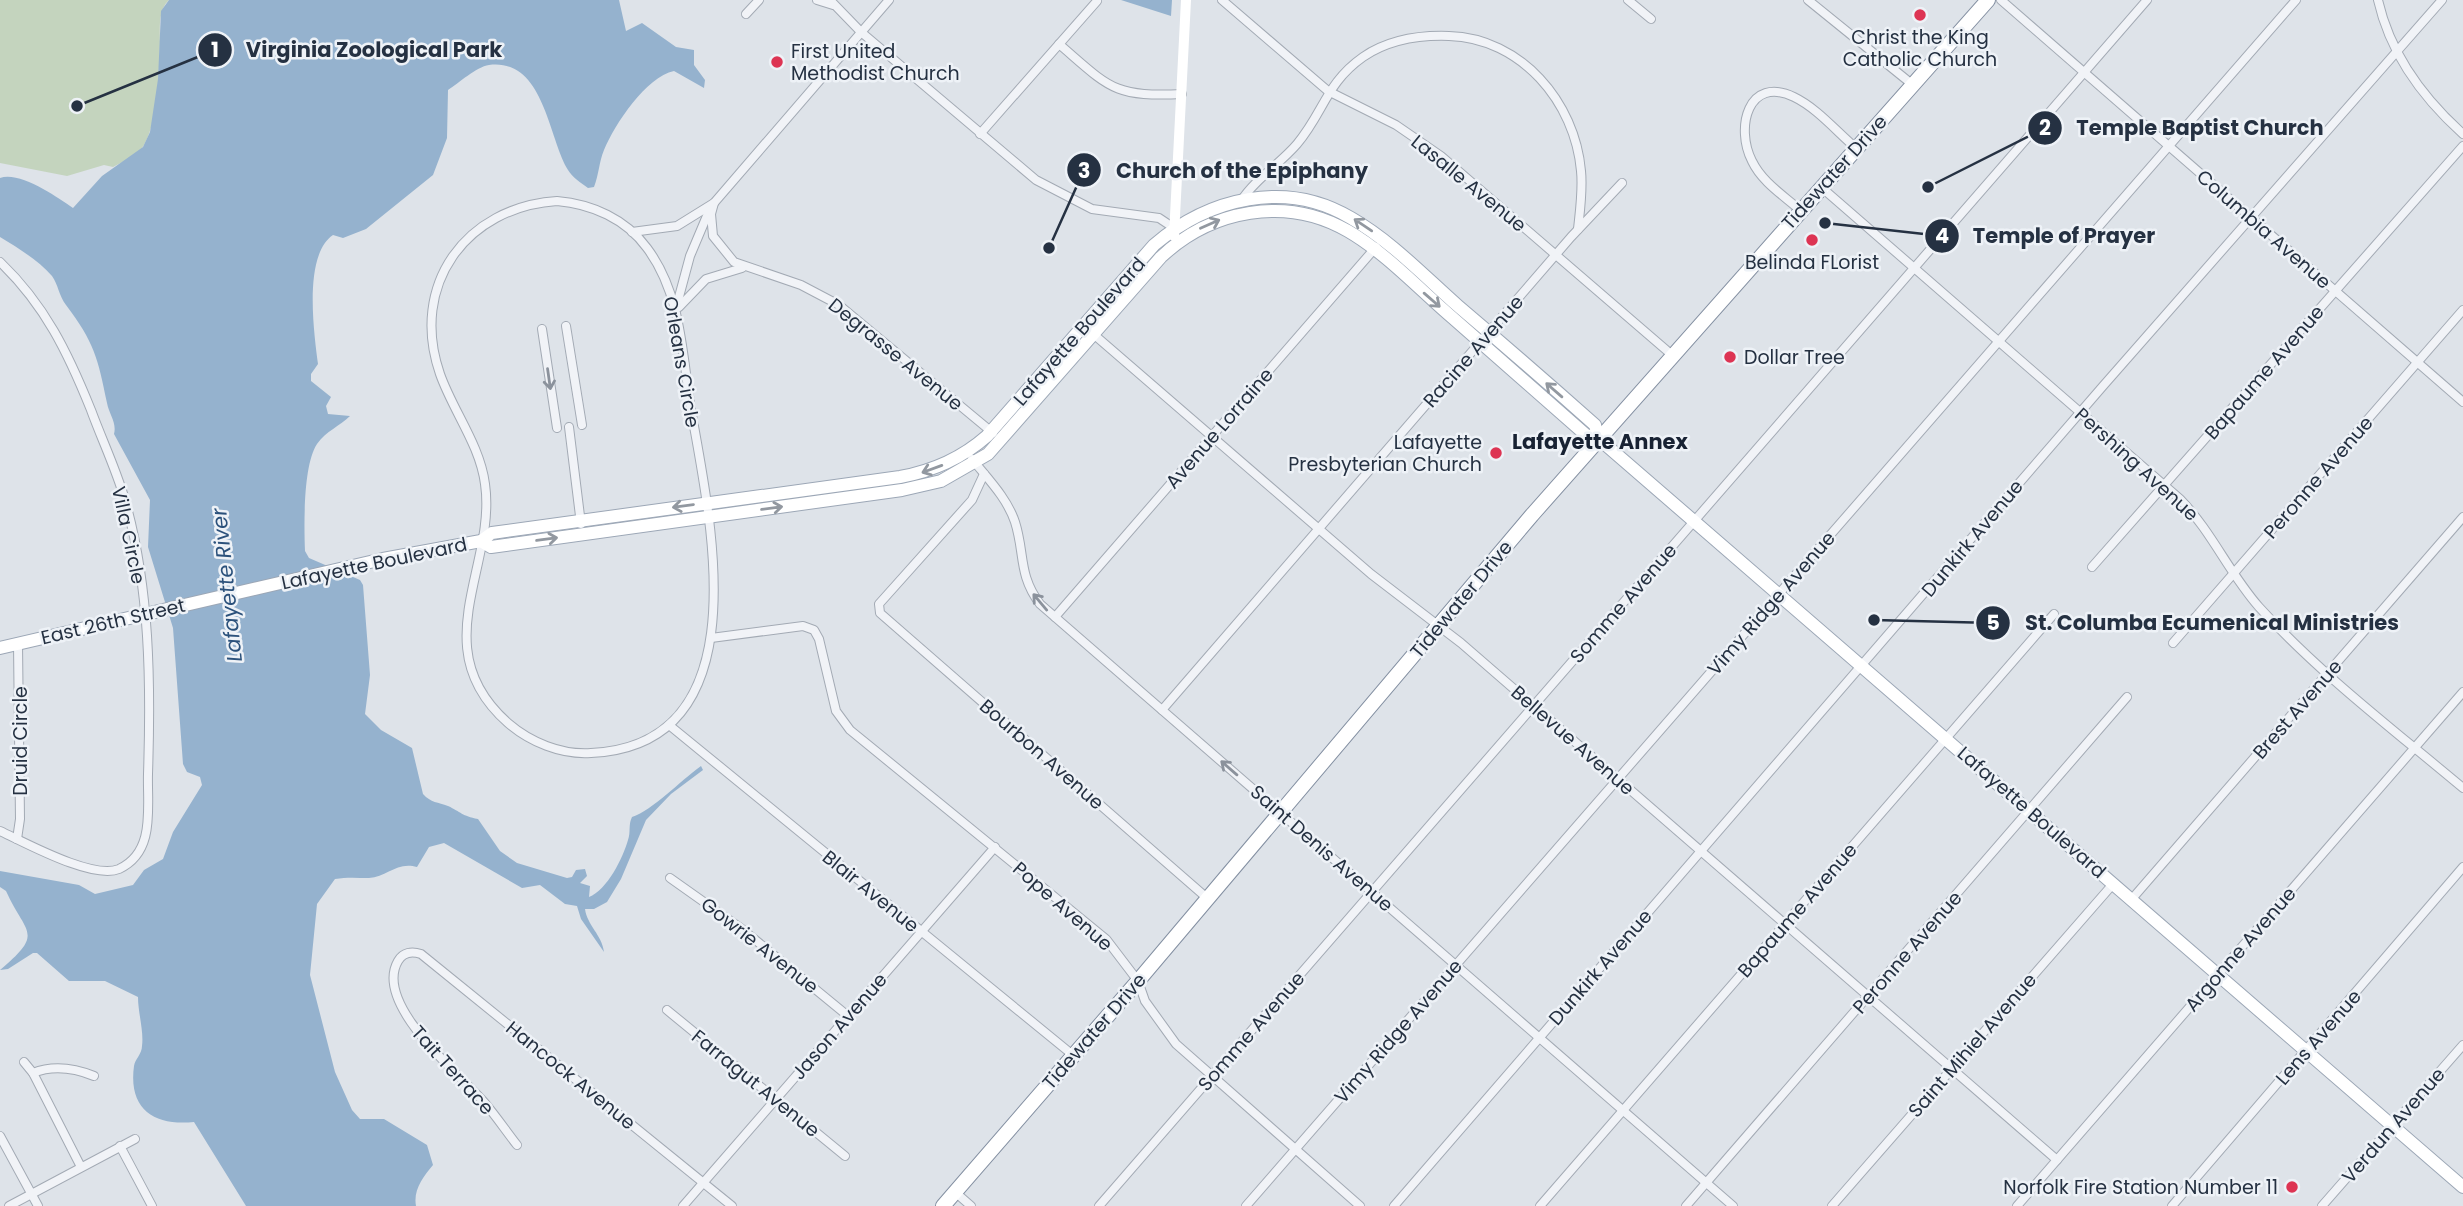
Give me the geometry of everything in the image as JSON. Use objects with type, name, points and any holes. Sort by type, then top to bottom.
[{"type":"highway","name":"Tidewater Drive","points":[[943,1206],[1138,981],[1436,627],[1672,355],[1988,0]]},
{"type":"main road","name":"Lafayette Boulevard","points":[[708,510],[920,473],[967,453],[991,431],[1154,245],[1174,228],[1210,209],[1241,200],[1279,197],[1321,204],[1350,216],[1383,239],[1485,338]]},
{"type":"main road","name":"Lafayette Boulevard","points":[[267,586],[383,559],[481,541],[492,533],[582,527],[708,510],[912,489],[941,481],[976,464],[1002,440],[1173,246],[1203,227],[1240,214],[1275,211],[1312,216],[1347,230],[1595,425],[1599,439],[2463,1187]]},
{"type":"main road","name":"East 26th Street","points":[[0,648],[267,586]]},
{"type":"street","points":[[746,14],[759,0]]},
{"type":"street","points":[[817,0],[832,2],[862,32],[1036,180],[1069,199],[1106,213],[1159,218],[1174,228]]},
{"type":"street","points":[[676,311],[690,256],[714,203],[889,0]]},
{"type":"street","points":[[1173,246],[1186,0]]},
{"type":"street","name":"Lasalle Avenue","points":[[1222,0],[1328,91],[1417,138],[1672,355]]},
{"type":"street","points":[[1628,0],[1651,19]]},
{"type":"street","points":[[1808,0],[1913,85]]},
{"type":"street","name":"Columbia Avenue","points":[[2001,0],[2463,402]]},
{"type":"street","name":"Somme Avenue","points":[[1099,1206],[2147,0]]},
{"type":"street","name":"Vimy Ridge Avenue","points":[[1246,1206],[1996,341],[2296,0]]},
{"type":"street","points":[[2378,0],[2397,51],[2434,105],[2463,134]]},
{"type":"street","name":"Dunkirk Avenue","points":[[1394,1206],[2080,412],[2442,0]]},
{"type":"street","points":[[979,134],[1097,1]]},
{"type":"street","points":[[1240,214],[1241,200],[1307,132],[1328,91],[1342,74],[1364,56],[1407,39],[1457,36],[1472,38],[1508,53],[1525,63],[1549,87],[1570,129],[1581,169],[1578,229]]},
{"type":"street","points":[[1059,44],[1116,89],[1138,96],[1182,94]]},
{"type":"street","points":[[1800,210],[1758,172],[1745,145],[1743,127],[1755,100],[1775,92],[1793,96],[1856,148]]},
{"type":"street","name":"Bapaume Avenue","points":[[2092,567],[2463,146]]},
{"type":"street","name":"Racine Avenue","points":[[1162,710],[1578,229],[1622,183]]},
{"type":"street","name":"Pershing Avenue","points":[[1821,187],[2164,486],[2203,524],[2235,573],[2283,632],[2463,788]]},
{"type":"street","name":"Orleans Circle","points":[[557,201],[584,205],[612,217],[632,232],[658,264],[676,311],[708,510],[710,638],[702,679],[669,725],[623,748],[577,753],[541,743],[511,726],[482,689],[468,647],[469,598],[487,502],[483,471],[439,372],[433,346],[433,311],[447,266],[479,228],[492,218],[525,205],[557,201]]},
{"type":"street","points":[[632,232],[677,226],[714,203]]},
{"type":"street","name":"Degrasse Avenue","points":[[714,203],[711,214],[713,236],[724,254],[742,268],[801,285],[839,305],[1002,440]]},
{"type":"street","name":"Avenue Lorraine","points":[[1055,617],[1383,239]]},
{"type":"street","name":"Villa Circle","points":[[0,262],[48,318],[65,347],[124,500],[136,550],[144,614],[151,726],[148,822],[143,847],[130,863],[118,869],[100,872],[0,831]]},
{"type":"street","points":[[676,311],[694,288],[706,279],[742,268]]},
{"type":"street","name":"Peronne Avenue","points":[[2173,643],[2463,310]]},
{"type":"street","name":"Bellevue Avenue","points":[[1084,325],[1320,530],[1436,627],[1461,643],[2057,1160]]},
{"type":"street","points":[[566,326],[582,425]]},
{"type":"street","points":[[542,329],[557,429]]},
{"type":"street","points":[[569,427],[582,527]]},
{"type":"street","name":"Saint Denis Avenue","points":[[967,453],[997,489],[1014,520],[1027,583],[1040,604],[1733,1206]]},
{"type":"street","name":"Bourbon Avenue","points":[[984,474],[972,500],[878,609],[1207,898]]},
{"type":"street","name":"Brest Avenue","points":[[2131,900],[2463,517]]},
{"type":"street","name":"Bapaume Avenue","points":[[1540,1206],[2054,614]]},
{"type":"street","name":"Pope Avenue","points":[[710,638],[803,626],[814,630],[841,720],[892,765],[1106,939],[1138,981],[1144,1001],[1176,1044],[1360,1206]]},
{"type":"street","name":"Druid Circle","points":[[16,839],[20,819],[21,692],[18,643]]},
{"type":"street","name":"Argonne Avenue","points":[[2019,1205],[2463,692]]},
{"type":"street","name":"Peronne Avenue","points":[[1686,1206],[2127,697]]},
{"type":"street","name":"Blair Avenue","points":[[669,725],[1074,1056]]},
{"type":"street","name":"Jason Avenue","points":[[682,1206],[995,847]]},
{"type":"street","name":"Lens Avenue","points":[[2172,1206],[2463,867]]},
{"type":"street","name":"Gowrie Avenue","points":[[670,878],[742,929],[848,1016]]},
{"type":"street","name":"Saint Mihiel Avenue","points":[[1832,1206],[2113,884]]},
{"type":"street","name":"Tait Terrace","points":[[407,953],[396,965],[396,983],[403,1011],[420,1036],[485,1103],[517,1145]]},
{"type":"street","name":"Hancock Avenue","points":[[407,953],[421,954],[732,1206]]},
{"type":"street","name":"Farragut Avenue","points":[[667,1010],[845,1156]]},
{"type":"street","name":"Verdun Avenue","points":[[2322,1206],[2463,1045]]},
{"type":"street","points":[[24,1062],[33,1073],[81,1167]]},
{"type":"street","points":[[33,1073],[52,1068],[70,1069],[94,1076]]},
{"type":"street","points":[[0,1136],[38,1206]]},
{"type":"street","points":[[9,1206],[135,1139]]},
{"type":"street","points":[[121,1146],[152,1206]]},
{"type":"street","points":[[955,1192],[971,1206]]},
{"type":"green space","points":[[0,0],[169,0],[160,20],[155,109],[149,135],[138,152],[113,167],[104,165],[67,176],[0,163]]},
{"type":"water","name":"Lafayette River","points":[[169,0],[619,0],[626,31],[642,23],[676,47],[694,50],[694,65],[705,80],[704,88],[674,71],[663,75],[642,92],[609,139],[594,187],[588,188],[568,170],[533,86],[522,74],[507,66],[489,65],[479,69],[448,90],[447,138],[433,175],[366,229],[343,238],[333,235],[317,259],[313,315],[318,364],[311,374],[311,381],[331,397],[326,406],[328,414],[350,416],[321,439],[312,454],[305,496],[305,551],[309,558],[360,580],[363,585],[370,675],[365,714],[381,730],[412,748],[423,794],[432,801],[478,819],[500,851],[517,863],[567,878],[572,877],[576,870],[585,869],[587,876],[580,883],[590,886],[589,897],[602,888],[618,864],[629,837],[632,817],[658,802],[701,766],[703,770],[671,794],[646,820],[621,879],[607,902],[594,909],[585,909],[604,952],[581,919],[577,906],[565,904],[540,885],[522,888],[444,843],[429,847],[417,867],[404,866],[369,878],[335,879],[317,904],[310,975],[335,1072],[352,1110],[360,1119],[384,1119],[427,1145],[433,1165],[417,1189],[416,1206],[246,1206],[194,1122],[180,1123],[156,1118],[140,1104],[133,1081],[134,1066],[141,1052],[142,1040],[138,997],[105,981],[69,981],[37,953],[8,969],[0,970],[23,948],[27,933],[6,891],[0,887],[0,871],[79,885],[95,894],[133,885],[144,870],[163,859],[173,832],[202,785],[200,777],[187,772],[183,764],[173,628],[148,547],[150,500],[114,434],[114,422],[89,340],[64,301],[52,276],[21,250],[0,237],[0,178],[18,178],[28,182],[73,208],[102,176],[143,147],[150,132],[158,79],[161,11]]},
{"type":"water","points":[[1121,0],[1172,0],[1171,16]]},
{"type":"place","name":"Christ the King Catholic Church","points":[[1920,15]]},
{"type":"place","name":"First United Methodist Church","points":[[777,62]]},
{"type":"place","name":"Virginia Zoological Park","points":[[77,106]]},
{"type":"place","name":"Temple Baptist Church","points":[[1928,187]]},
{"type":"place","name":"Temple of Prayer","points":[[1825,223]]},
{"type":"place","name":"Belinda FLorist","points":[[1812,240]]},
{"type":"place","name":"Church of the Epiphany","points":[[1049,248]]},
{"type":"place","name":"Dollar Tree","points":[[1730,357]]},
{"type":"place","name":"Lafayette Presbyterian Church","points":[[1496,453]]},
{"type":"place","name":"St. Columba Ecumenical Ministries","points":[[1874,620]]},
{"type":"place","name":"Norfolk Fire Station Number 11","points":[[2292,1187]]},
{"type":"district","name":"Lafayette Annex","points":[[1600,442]]}]
